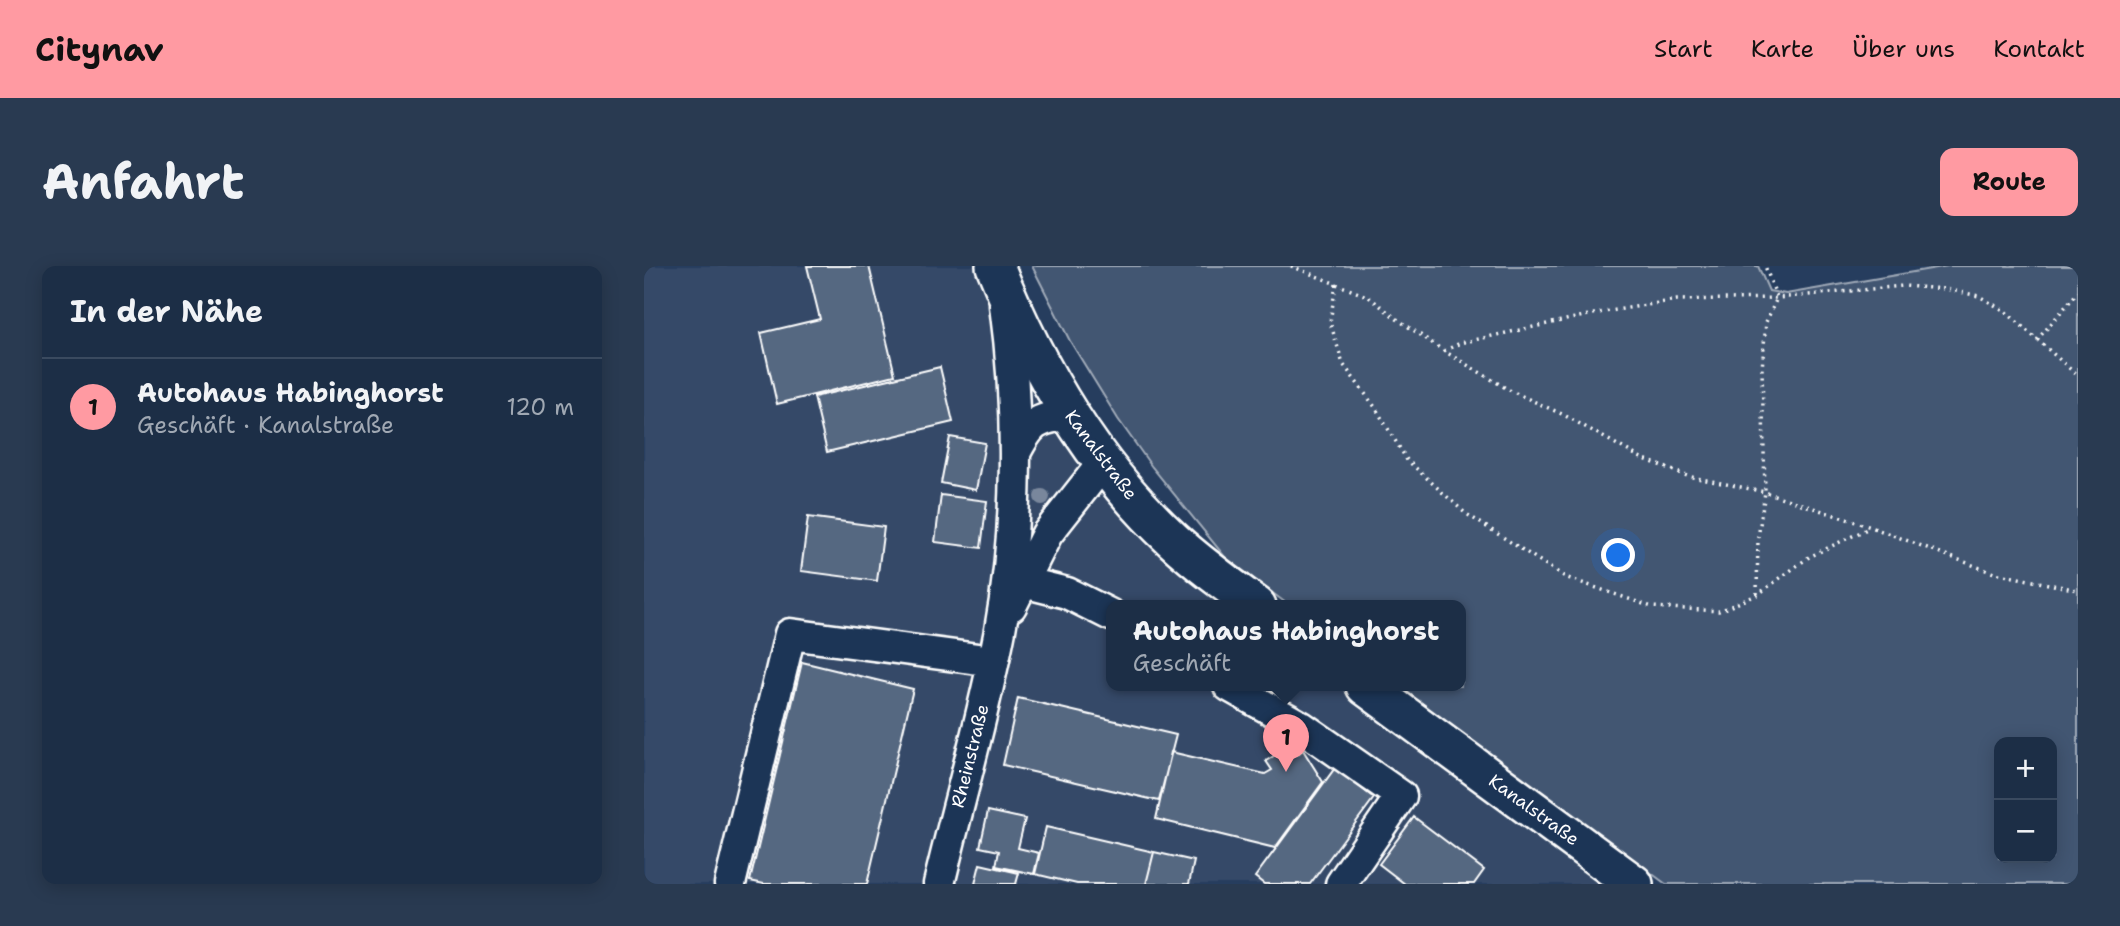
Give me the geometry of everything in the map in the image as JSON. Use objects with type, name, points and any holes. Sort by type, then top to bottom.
[{"type":"main road","name":"Kanalstraße","points":[[998,274],[1035,354],[1068,414],[1103,463],[1173,540],[1248,600]]},
{"type":"main road","name":"Kanalstraße","points":[[1372,691],[1634,884]]},
{"type":"street","name":"Rheinstraße","points":[[939,884],[1000,629],[1010,552],[1015,453],[1011,347],[998,274]]},
{"type":"street","points":[[1015,453],[1026,432],[1041,419],[1068,414]]},
{"type":"street","name":"Rheinstraße","points":[[1000,629],[1047,534],[1103,463]]},
{"type":"street","points":[[1023,582],[1067,593],[1106,612]]},
{"type":"street","points":[[730,884],[790,634],[993,661]]},
{"type":"street","points":[[1238,691],[1302,727],[1401,796],[1341,884]]},
{"type":"path","points":[[1291,266],[1369,298],[1444,351],[1511,391],[1564,415],[1639,457],[1687,476],[1765,492],[1871,527],[1994,573],[2078,590]]},
{"type":"path","points":[[1757,595],[1758,538],[1765,492],[1762,369],[1766,322],[1777,298],[1765,266]]},
{"type":"path","points":[[1336,283],[1330,322],[1343,364],[1375,407],[1407,460],[1465,513],[1565,577],[1652,607],[1719,611],[1757,595],[1809,557],[1871,527]]},
{"type":"path","points":[[1444,351],[1472,340],[1598,313],[1676,300],[1777,298],[1881,287],[1946,289],[1979,296],[2005,311],[2078,376]]},
{"type":"path","points":[[2037,340],[2078,292]]},
{"type":"shaded area","points":[[644,266],[974,266],[984,291],[1063,436],[1231,600],[1106,600],[1106,691],[1351,691],[1607,884],[644,884]]},
{"type":"shaded area","points":[[1032,266],[1758,266],[1769,291],[1786,294],[1948,266],[2078,266],[2078,884],[1666,884],[1405,691],[1466,691],[1466,600],[1282,600],[1225,557],[1152,467],[1118,419],[1070,341]]},
{"type":"building","points":[[807,266],[869,266],[895,375],[777,404],[761,333],[820,319]]},
{"type":"building","points":[[940,367],[953,422],[827,452],[814,397]]},
{"type":"building","points":[[950,437],[985,443],[976,490],[941,483]]},
{"type":"building","points":[[941,495],[987,501],[981,548],[935,542]]},
{"type":"building","points":[[808,517],[884,527],[877,581],[801,571]]},
{"type":"building","points":[[802,662],[913,689],[867,884],[764,884],[750,881]]},
{"type":"building","points":[[1018,698],[1176,735],[1159,801],[1003,765]]},
{"type":"building","points":[[1291,745],[1297,755],[1303,750],[1323,782],[1275,848],[1156,819],[1171,752],[1265,774],[1272,770],[1266,761]]},
{"type":"building","points":[[1335,768],[1374,798],[1310,884],[1264,884],[1255,877]]},
{"type":"building","points":[[988,811],[1025,819],[1018,848],[1039,853],[1034,874],[996,866],[999,851],[980,847]]},
{"type":"building","points":[[1414,817],[1484,870],[1474,884],[1405,884],[1379,864]]},
{"type":"building","points":[[1046,827],[1154,852],[1146,884],[1077,884],[1035,874]]},
{"type":"building","points":[[1154,852],[1194,861],[1189,884],[1146,884]]},
{"type":"building","points":[[980,864],[1019,873],[1016,884],[975,884]]},
{"type":"place","name":"Autohaus Habinghorst","points":[[1286,772]]}]
